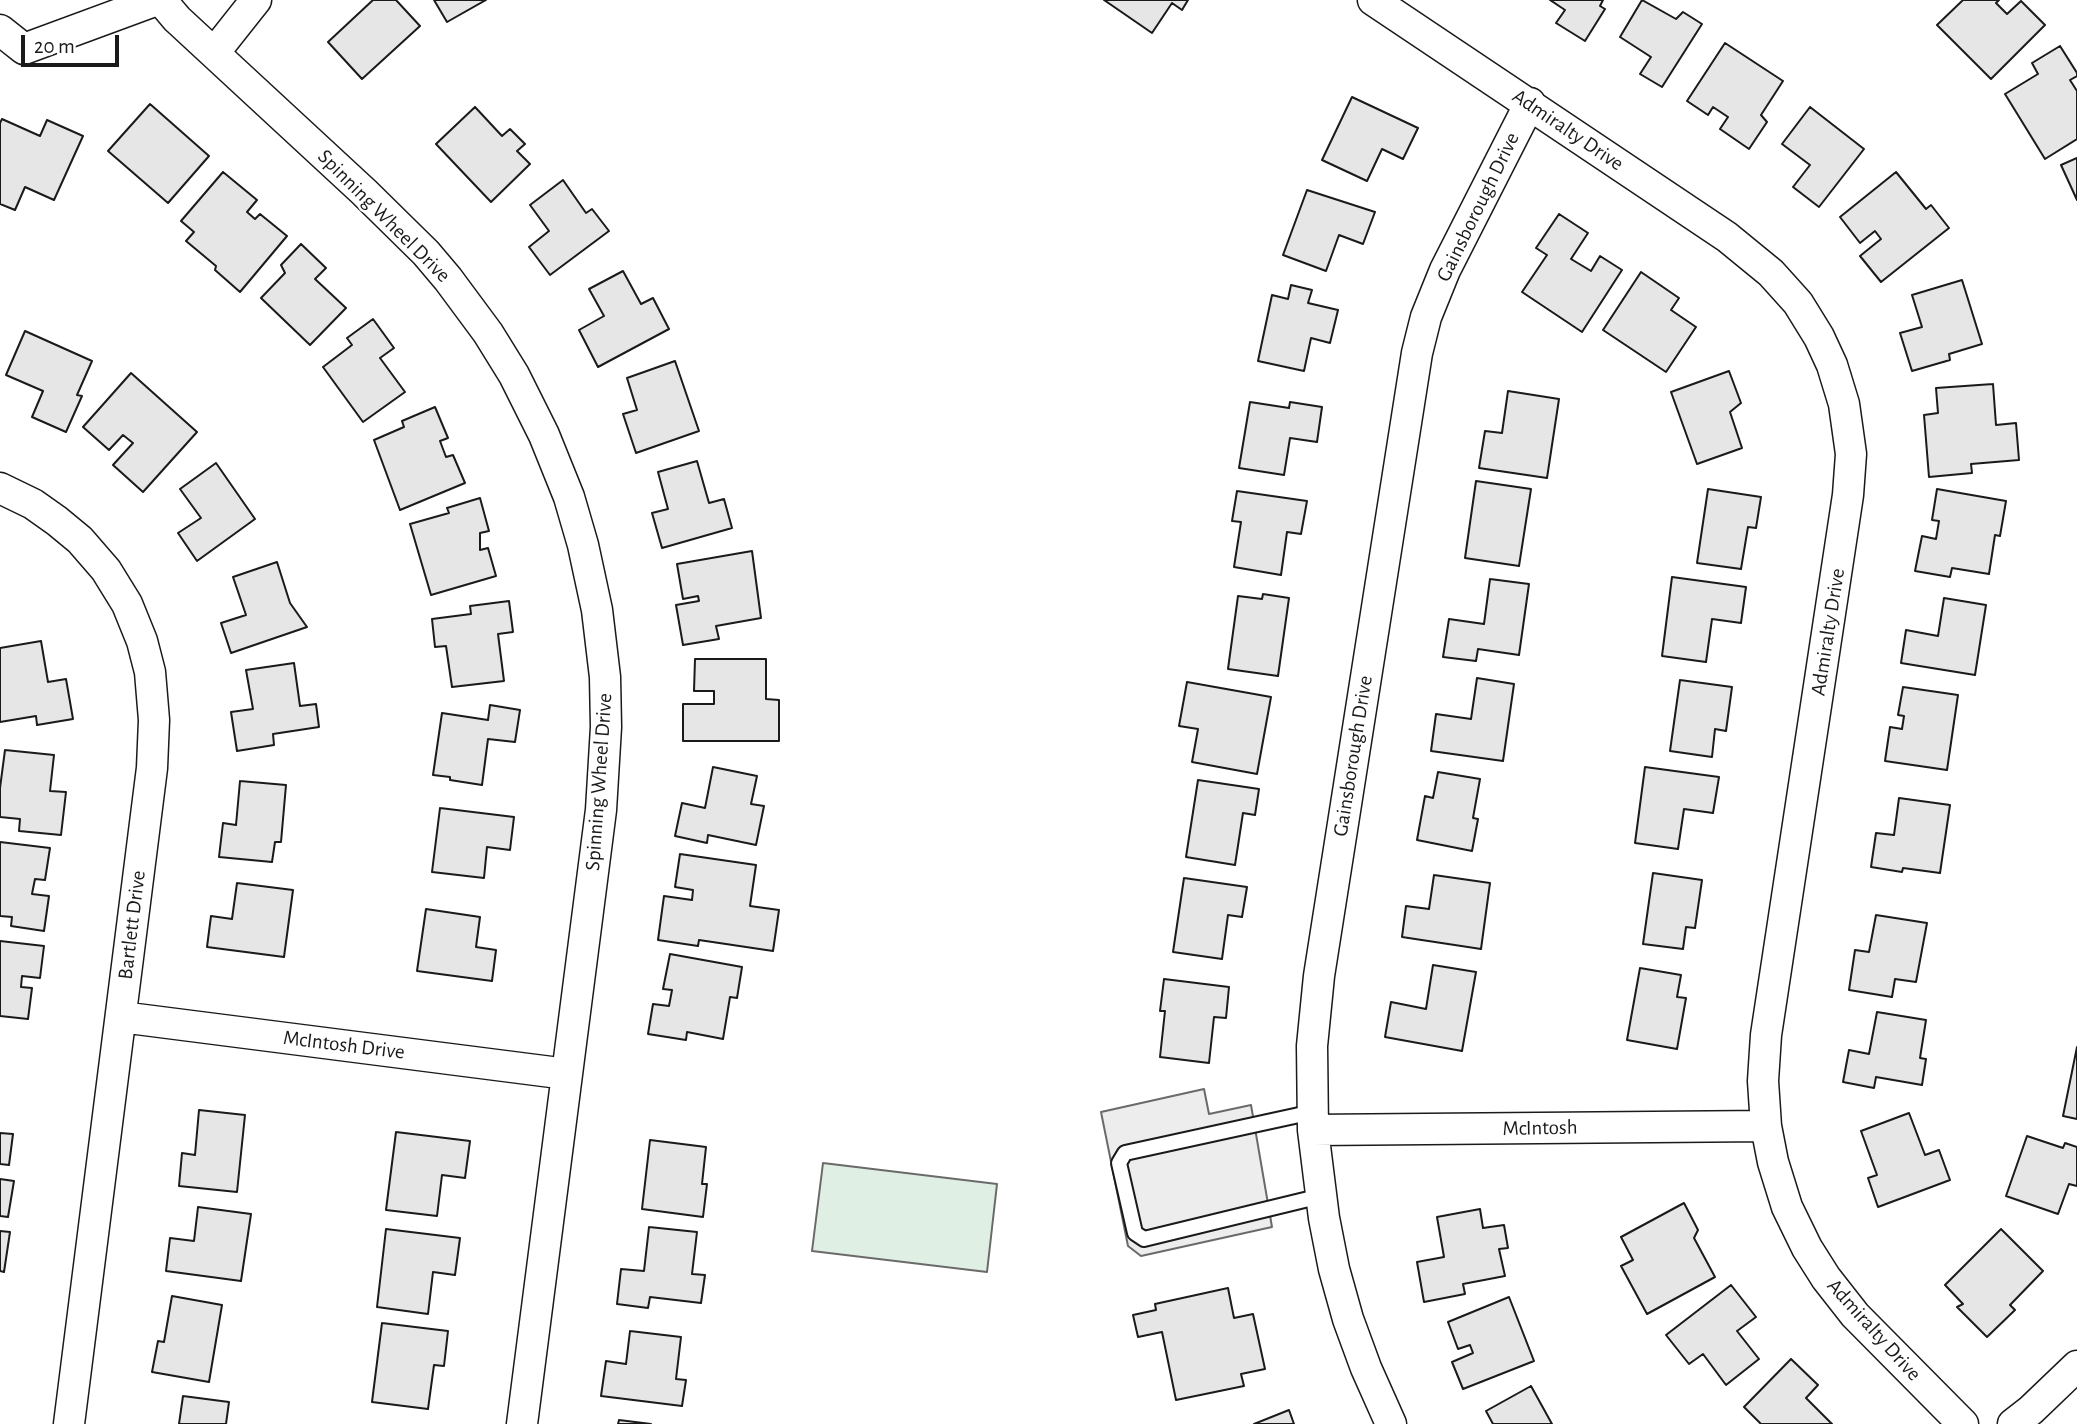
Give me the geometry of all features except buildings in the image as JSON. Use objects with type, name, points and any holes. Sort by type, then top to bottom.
[{"type":"street","name":"Spinning Wheel Drive","points":[[0,30],[24,49],[159,0],[364,192],[426,253],[448,279],[488,333],[514,375],[544,435],[569,497],[597,610],[605,677],[606,727],[601,810],[522,1424]]},
{"type":"street","points":[[214,53],[256,0]]},
{"type":"street","name":"Admiralty Drive","points":[[1373,0],[1727,237],[1771,273],[1798,303],[1832,365],[1844,404],[1851,454],[1848,495],[1766,1035],[1763,1081],[1766,1126],[1773,1162],[1787,1207],[1807,1248],[1826,1278],[1855,1315],[1963,1424]]},
{"type":"street","name":"Gainsborough Drive","points":[[1391,1424],[1348,1319],[1334,1269],[1321,1196],[1313,1121],[1312,1046],[1319,976],[1417,353],[1426,317],[1445,270],[1530,103]]},
{"type":"street","name":"Bartlett Drive","points":[[0,488],[33,504],[57,521],[80,540],[106,570],[127,604],[142,641],[150,672],[154,720],[152,768],[69,1424]]},
{"type":"street","name":"McIntosh Drive","points":[[121,1017],[568,1074]]},
{"type":"street","name":"McIntosh","points":[[1313,1121],[1766,1126]]},
{"type":"street","points":[[2013,1424],[2077,1366]]},
{"type":"lane","points":[[1313,1121],[1125,1153],[1119,1163],[1135,1233],[1144,1239],[1321,1196]]},
{"type":"green space","points":[[823,1163],[997,1184],[987,1272],[812,1251]]},
{"type":"shaded area","points":[[1204,1089],[1209,1114],[1251,1105],[1272,1227],[1141,1256],[1128,1246],[1101,1112]]}]
